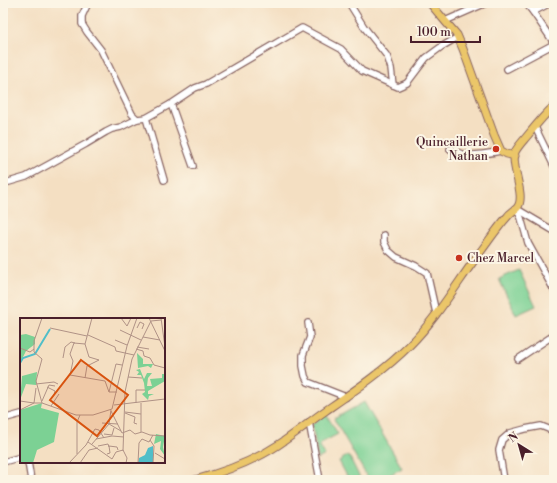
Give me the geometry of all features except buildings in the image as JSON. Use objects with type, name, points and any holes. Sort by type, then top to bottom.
[{"type":"main road","points":[[430,3],[457,34],[501,151],[515,156]]},
{"type":"main road","points":[[195,480],[230,468],[278,445],[346,397],[409,346],[436,313],[478,254],[507,217],[517,208],[520,199],[514,160],[515,152],[545,114],[554,106]]},
{"type":"street","points":[[88,3],[82,16],[82,24],[101,50],[132,114],[137,119]]},
{"type":"street","points":[[349,3],[364,27],[387,56],[391,68],[393,85]]},
{"type":"street","points":[[445,21],[486,3]]},
{"type":"street","points":[[507,69],[554,44],[526,3]]},
{"type":"street","points":[[533,12],[550,3]]},
{"type":"street","points":[[3,182],[9,182],[26,177],[112,129],[121,127],[137,119],[146,118],[195,88],[212,81],[302,28],[341,49],[362,70],[398,87],[407,83],[426,58],[458,37]]},
{"type":"street","points":[[171,104],[193,166]]},
{"type":"street","points":[[146,118],[164,180]]},
{"type":"street","points":[[535,127],[554,166]]},
{"type":"street","points":[[450,148],[462,154],[492,153],[501,151]]},
{"type":"street","points":[[517,208],[554,231]]},
{"type":"street","points":[[517,208],[528,243],[554,290]]},
{"type":"street","points":[[384,235],[384,242],[388,250],[396,257],[427,273],[436,313]]},
{"type":"street","points":[[308,323],[310,337],[303,355],[303,366],[308,382],[346,397]]},
{"type":"street","points":[[518,359],[554,335]]},
{"type":"street","points":[[3,419],[20,414]]},
{"type":"street","points":[[309,422],[320,480]]},
{"type":"street","points":[[504,480],[499,450],[502,440],[510,433],[541,426],[551,430],[554,435]]},
{"type":"street","points":[[3,462],[20,457]]},
{"type":"street","points":[[28,463],[31,480]]},
{"type":"green space","points":[[519,270],[536,306],[516,315],[499,279]]},
{"type":"green space","points":[[364,402],[402,468],[381,480],[369,480],[334,419]]},
{"type":"green space","points":[[326,414],[338,434],[321,443],[320,446],[325,455],[318,459],[312,424]]},
{"type":"green space","points":[[347,456],[350,458],[361,480],[349,480],[339,461]]},
{"type":"place","name":"Quincaillerie Nathan","points":[[496,149]]},
{"type":"place","name":"Chez Marcel","points":[[459,258]]}]
